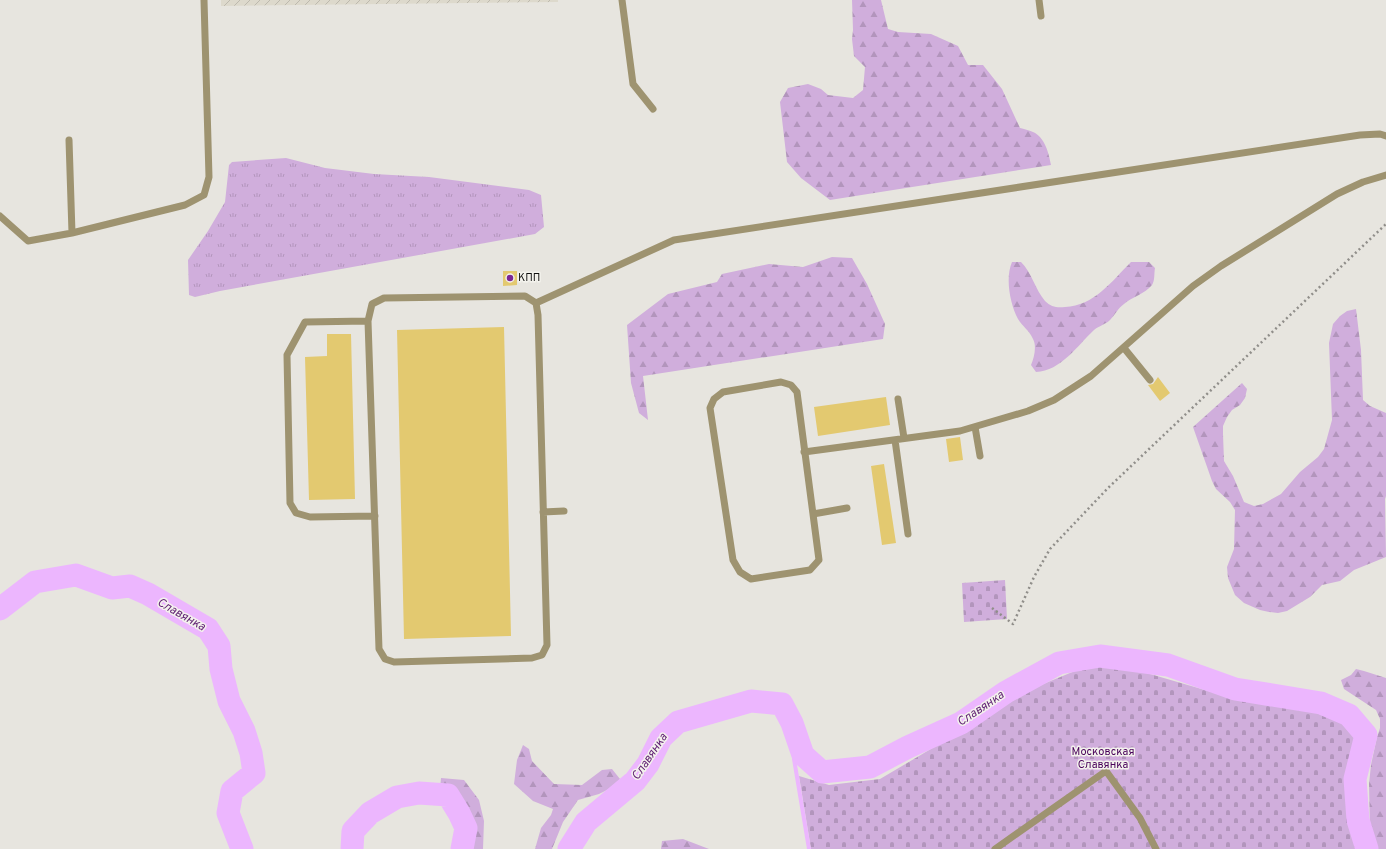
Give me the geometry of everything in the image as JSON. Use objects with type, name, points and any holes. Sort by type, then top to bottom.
[{"type":"lane","points":[[0,216],[28,242],[72,233],[185,205],[204,195],[209,177],[204,0]]},
{"type":"lane","points":[[622,0],[633,84],[653,109]]},
{"type":"lane","points":[[1039,0],[1041,16]]},
{"type":"lane","points":[[536,303],[674,240],[1360,135],[1380,134],[1386,136]]},
{"type":"lane","points":[[69,140],[72,233]]},
{"type":"lane","points":[[804,452],[960,431],[1028,411],[1054,400],[1091,376],[1192,286],[1337,194],[1363,182],[1386,175]]},
{"type":"lane","points":[[525,296],[536,303],[538,315],[547,645],[542,655],[532,658],[394,662],[385,659],[379,649],[376,516],[368,321],[372,304],[384,298],[525,296]]},
{"type":"lane","points":[[368,321],[305,322],[287,354],[290,503],[296,513],[310,517],[376,516]]},
{"type":"lane","points":[[1124,348],[1150,380]]},
{"type":"lane","points":[[781,382],[791,385],[797,392],[813,514],[819,560],[810,570],[751,579],[740,572],[733,560],[730,545],[710,408],[714,399],[722,392],[781,382]]},
{"type":"lane","points":[[898,399],[904,438]]},
{"type":"lane","points":[[975,427],[980,456]]},
{"type":"lane","points":[[895,440],[908,534]]},
{"type":"lane","points":[[813,514],[847,508]]},
{"type":"lane","points":[[543,512],[564,511]]},
{"type":"lane","points":[[995,849],[1106,772],[1140,818],[1156,849]]},
{"type":"path","points":[[992,608],[1013,624],[1034,577],[1050,549],[1108,488],[1386,224]]},
{"type":"shaded area","points":[[221,0],[558,0],[558,2],[221,6]]},
{"type":"green space","points":[[852,0],[881,0],[888,29],[898,32],[931,34],[958,46],[968,65],[983,65],[1002,89],[1020,128],[1037,134],[1041,138],[1048,151],[1051,165],[830,200],[801,178],[787,162],[780,102],[788,88],[808,84],[821,89],[828,95],[853,98],[863,90],[865,67],[854,56],[852,39]]},
{"type":"green space","points":[[286,158],[325,168],[374,174],[429,177],[529,190],[541,195],[544,227],[535,234],[220,291],[195,297],[189,295],[188,260],[208,231],[225,202],[229,165],[232,162]]},
{"type":"green space","points":[[832,257],[852,258],[867,284],[885,324],[883,339],[643,376],[648,420],[639,413],[631,383],[627,325],[668,294],[717,282],[722,274],[769,264],[803,267]]},
{"type":"green space","points":[[1012,262],[1021,262],[1025,266],[1045,301],[1054,307],[1075,306],[1094,297],[1131,262],[1149,262],[1155,268],[1154,281],[1149,288],[1122,306],[1107,323],[1094,330],[1061,362],[1045,371],[1036,372],[1031,365],[1035,352],[1035,345],[1032,336],[1018,319],[1009,291],[1009,276]]},
{"type":"green space","points":[[1356,309],[1361,350],[1363,400],[1370,406],[1386,413],[1386,557],[1354,570],[1340,581],[1322,585],[1310,597],[1287,611],[1278,613],[1260,610],[1244,603],[1235,595],[1228,578],[1227,567],[1234,549],[1235,510],[1230,502],[1216,489],[1193,427],[1242,383],[1247,389],[1245,398],[1240,405],[1232,410],[1223,426],[1224,461],[1233,476],[1244,502],[1254,506],[1263,504],[1281,494],[1300,472],[1318,457],[1324,449],[1332,420],[1329,343],[1333,324],[1347,311]]},
{"type":"green space","points":[[1005,580],[1007,619],[964,622],[962,583]]},
{"type":"green space","name":"Московская Славянка","points":[[1087,666],[1133,669],[1222,695],[1319,706],[1339,717],[1353,730],[1355,748],[1347,776],[1355,839],[1358,849],[811,849],[799,776],[829,785],[880,779],[1036,687]]},
{"type":"green space","points":[[1356,669],[1386,678],[1386,849],[1378,849],[1373,846],[1374,840],[1370,831],[1369,784],[1371,765],[1380,728],[1380,719],[1376,710],[1344,689],[1341,680],[1351,675]]},
{"type":"green space","points":[[523,745],[529,749],[532,761],[554,784],[582,785],[602,770],[612,769],[620,779],[613,787],[599,794],[578,800],[563,822],[552,849],[535,849],[541,828],[551,815],[553,809],[533,801],[514,784],[517,760]]},
{"type":"green space","points":[[441,778],[464,780],[479,800],[484,821],[483,849],[470,849],[471,843],[468,814],[453,793],[440,790]]},
{"type":"green space","points":[[683,839],[709,849],[661,849],[662,841]]},
{"type":"building","name":"КПП","points":[[503,271],[517,271],[517,285],[503,286]]},
{"type":"building","points":[[504,327],[511,636],[404,639],[397,330]]},
{"type":"building","points":[[327,334],[351,334],[355,499],[309,500],[305,357],[327,356]]},
{"type":"building","points":[[1158,377],[1170,393],[1160,401],[1148,385],[1153,384]]},
{"type":"building","points":[[886,397],[890,425],[818,436],[814,407]]},
{"type":"building","points":[[960,437],[963,460],[949,462],[946,439]]},
{"type":"building","points":[[884,464],[896,543],[882,545],[871,466]]},
{"type":"waterway","name":"Славянка","points":[[0,609],[35,582],[76,575],[112,588],[130,586],[148,594],[208,629],[219,646],[221,669],[229,701],[244,731],[251,753],[254,773],[232,791],[228,813],[242,849]]},
{"type":"waterway","name":"Славянка","points":[[569,849],[586,822],[635,781],[648,764],[661,738],[678,722],[751,701],[782,704],[792,723],[803,755],[822,772],[870,767],[908,747],[961,723],[1006,692],[1059,663],[1100,656],[1168,665],[1235,689],[1321,703],[1349,715],[1366,735],[1355,779],[1358,820],[1367,849]]},
{"type":"waterway","points":[[800,746],[794,759],[809,849]]},
{"type":"waterway","name":"Славянка","points":[[352,849],[353,831],[370,813],[397,797],[419,793],[448,795],[466,828],[462,849]]},
{"type":"place","name":"КПП","points":[[510,278]]}]
